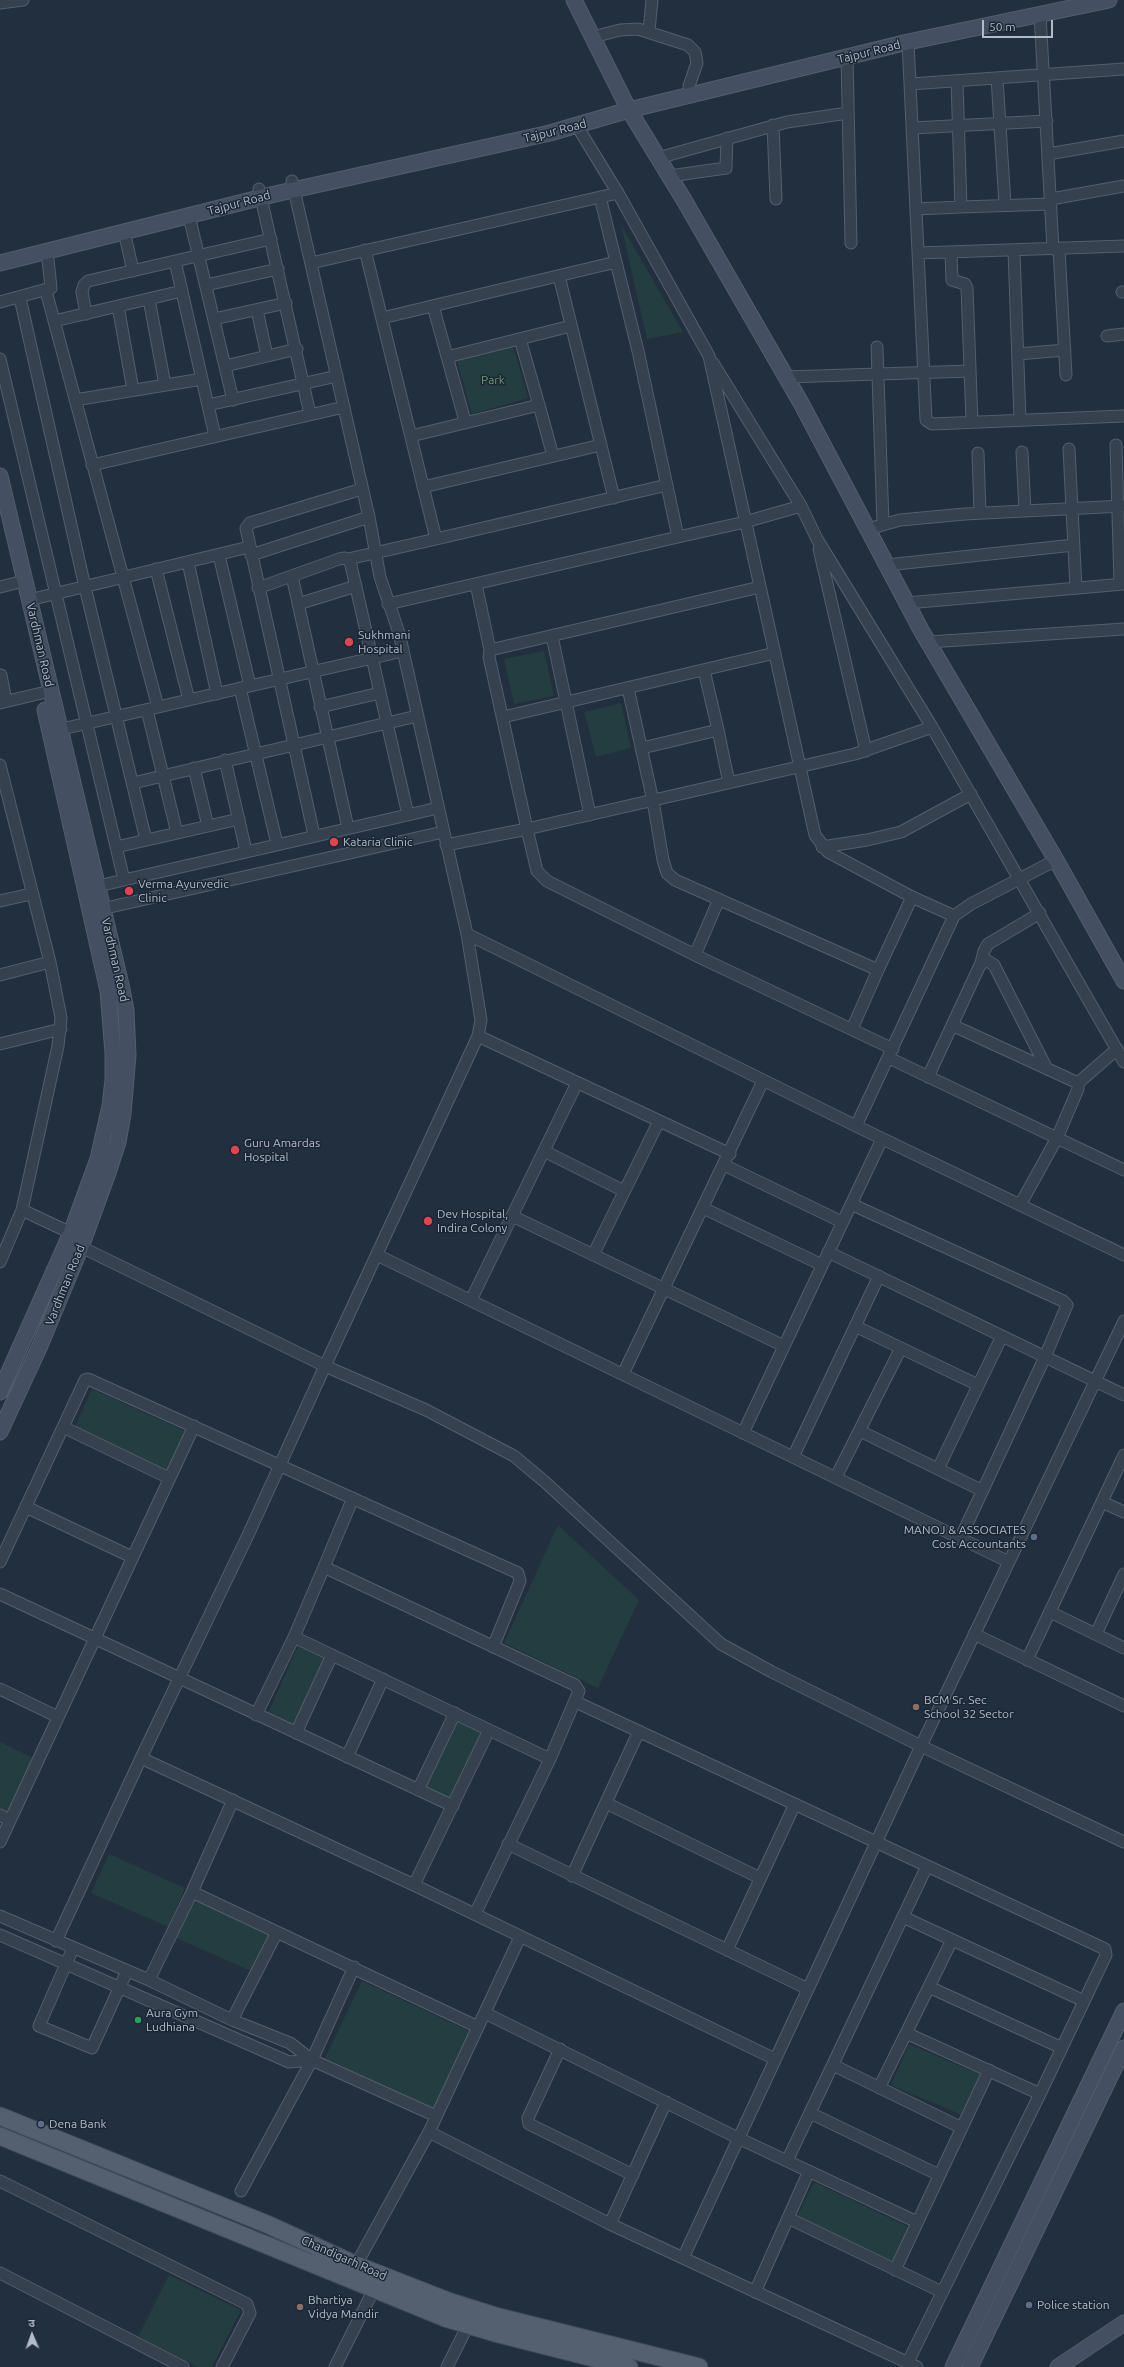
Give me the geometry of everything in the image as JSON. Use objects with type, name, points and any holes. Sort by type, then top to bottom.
[{"type":"main road","name":"Chandigarh Road","points":[[0,2116],[269,2225],[356,2265],[448,2301],[499,2317],[699,2367]]},
{"type":"main road","name":"Chandigarh Road","points":[[0,2136],[444,2318],[629,2367]]},
{"type":"street","points":[[0,3],[23,0]]},
{"type":"street","points":[[574,0],[627,106],[670,176],[786,377],[929,642],[1056,860],[1124,981]]},
{"type":"street","points":[[649,32],[652,0]]},
{"type":"street","name":"Tajpur Road","points":[[293,185],[577,126],[627,106],[688,86],[925,34],[1063,0]]},
{"type":"street","name":"Tajpur Road","points":[[0,253],[540,126],[847,57],[908,42],[925,34],[1040,14],[1109,0]]},
{"type":"street","points":[[1040,14],[1045,75],[1051,201],[1066,375]]},
{"type":"street","points":[[593,37],[631,29],[649,32],[692,48],[697,63],[688,86]]},
{"type":"street","points":[[908,42],[925,417],[928,422],[972,422],[1124,416]]},
{"type":"street","points":[[847,57],[851,243]]},
{"type":"street","points":[[910,84],[1124,69]]},
{"type":"street","points":[[997,78],[1005,205]]},
{"type":"street","points":[[957,81],[961,207]]},
{"type":"street","points":[[658,158],[796,119],[848,113]]},
{"type":"street","points":[[912,128],[1047,121]]},
{"type":"street","points":[[773,125],[776,199]]},
{"type":"street","points":[[577,126],[618,193],[709,356],[801,506],[817,539],[932,727],[1040,913],[1124,1062]]},
{"type":"street","points":[[670,176],[726,168],[727,138]]},
{"type":"street","points":[[1048,154],[1124,141]]},
{"type":"street","points":[[56,1941],[280,1466],[478,1036],[481,1020],[467,934],[403,651],[388,604],[376,554],[369,517],[293,185]]},
{"type":"street","points":[[916,209],[1005,205],[1051,201],[1124,186]]},
{"type":"street","points":[[260,193],[297,349],[310,414]]},
{"type":"street","name":"Tajpur Road","points":[[0,262],[189,216],[260,193]]},
{"type":"street","points":[[311,262],[618,193]]},
{"type":"street","points":[[600,197],[678,537]]},
{"type":"street","points":[[189,216],[233,400]]},
{"type":"street","points":[[124,232],[133,271]]},
{"type":"street","points":[[86,314],[82,292],[85,283],[271,239]]},
{"type":"street","points":[[918,253],[1014,251],[1124,246]]},
{"type":"street","points":[[0,302],[46,291],[51,288],[52,284],[47,250]]},
{"type":"street","points":[[365,250],[436,539]]},
{"type":"street","points":[[1014,251],[1020,420]]},
{"type":"street","points":[[951,253],[952,280],[965,284],[967,288],[972,422]]},
{"type":"street","points":[[175,261],[215,436]]},
{"type":"street","points":[[382,318],[616,262]]},
{"type":"street","points":[[206,285],[278,269]]},
{"type":"street","points":[[559,276],[614,498]]},
{"type":"street","points":[[46,291],[92,465],[124,577],[177,833]]},
{"type":"street","points":[[54,321],[182,291]]},
{"type":"street","points":[[20,298],[85,586],[146,840]]},
{"type":"street","points":[[150,299],[165,385]]},
{"type":"street","points":[[214,319],[286,303]]},
{"type":"street","points":[[118,306],[134,390]]},
{"type":"street","points":[[433,306],[465,421]]},
{"type":"street","points":[[257,310],[267,356]]},
{"type":"street","points":[[447,357],[571,326]]},
{"type":"street","points":[[1107,336],[1124,334]]},
{"type":"street","points":[[520,339],[553,456]]},
{"type":"street","points":[[877,347],[883,524]]},
{"type":"street","points":[[225,366],[297,349]]},
{"type":"street","points":[[1018,354],[1065,350]]},
{"type":"street","points":[[709,356],[815,835],[828,852],[912,897],[954,916]]},
{"type":"street","points":[[0,359],[54,594],[124,880]]},
{"type":"street","points":[[786,377],[923,374],[970,371]]},
{"type":"street","points":[[208,405],[337,376]]},
{"type":"street","points":[[75,400],[202,379]]},
{"type":"street","points":[[411,436],[465,421],[539,405]]},
{"type":"street","points":[[92,465],[344,407]]},
{"type":"street","points":[[423,487],[601,445]]},
{"type":"street","points":[[908,603],[1122,584],[1121,507],[1116,445]]},
{"type":"street","points":[[1069,449],[1076,588]]},
{"type":"street","points":[[1022,452],[1025,511]]},
{"type":"street","points":[[978,453],[980,513]]},
{"type":"street","name":"Vardhman Road","points":[[0,476],[29,600],[55,730],[96,910],[126,1011],[127,1077],[118,1142],[0,1392]]},
{"type":"street","points":[[258,588],[339,559],[348,559],[376,554],[667,485]]},
{"type":"street","points":[[314,836],[295,744],[246,532],[250,522],[362,489]]},
{"type":"street","points":[[388,604],[745,522],[801,506]]},
{"type":"street","points":[[868,529],[883,524],[980,513],[1121,507]]},
{"type":"street","name":"Vardhman Road","points":[[0,517],[42,693],[55,730],[98,886],[96,910]]},
{"type":"street","points":[[29,600],[219,555],[250,551],[369,517]]},
{"type":"street","points":[[817,539],[866,751]]},
{"type":"street","points":[[887,565],[1074,545]]},
{"type":"street","points":[[219,555],[245,687],[256,753],[277,844]]},
{"type":"street","points":[[348,559],[356,586],[386,723],[408,814]]},
{"type":"street","points":[[188,562],[217,694]]},
{"type":"street","points":[[156,569],[189,700]]},
{"type":"street","points":[[292,576],[348,828]]},
{"type":"street","points":[[0,587],[16,584]]},
{"type":"street","points":[[476,584],[490,650],[489,657],[503,716],[526,829],[537,871],[544,879],[695,955],[852,1029],[928,1077],[1124,1170]]},
{"type":"street","points":[[298,604],[356,586]]},
{"type":"street","points":[[490,650],[760,587]]},
{"type":"street","points":[[929,642],[1124,629]]},
{"type":"street","points":[[552,636],[590,815]]},
{"type":"street","points":[[55,730],[403,651]]},
{"type":"street","points":[[503,716],[566,703],[775,653]]},
{"type":"street","points":[[704,670],[729,783]]},
{"type":"street","points":[[0,674],[3,702],[42,693]]},
{"type":"street","points":[[628,688],[642,748],[663,860],[667,873],[679,884],[719,899],[878,970]]},
{"type":"street","points":[[320,707],[380,693]]},
{"type":"street","points":[[133,783],[225,760],[417,716]]},
{"type":"street","points":[[446,845],[653,801],[866,751],[932,727]]},
{"type":"street","points":[[642,748],[718,730]]},
{"type":"street","points":[[225,760],[246,851]]},
{"type":"street","points":[[0,765],[3,787],[50,962],[59,1004],[61,1029],[22,1210],[3,1247],[0,1262]]},
{"type":"street","points":[[194,768],[208,826]]},
{"type":"street","points":[[822,846],[867,840],[901,832],[971,794]]},
{"type":"street","points":[[98,886],[438,808]]},
{"type":"street","points":[[116,847],[239,819]]},
{"type":"street","points":[[96,910],[443,832]]},
{"type":"street","points":[[856,1126],[954,916],[971,904],[1056,860]]},
{"type":"street","points":[[0,902],[31,894]]},
{"type":"street","points":[[852,1029],[912,897]]},
{"type":"street","points":[[695,955],[719,899]]},
{"type":"street","points":[[928,1077],[981,963],[984,951],[988,944],[1040,913]]},
{"type":"street","points":[[467,934],[763,1081],[1124,1255]]},
{"type":"street","points":[[981,963],[986,960],[994,965],[1047,1069]]},
{"type":"street","points":[[0,975],[50,962]]},
{"type":"street","points":[[952,1025],[1078,1083]]},
{"type":"street","points":[[0,1044],[61,1029]]},
{"type":"street","points":[[478,1036],[730,1154]]},
{"type":"street","points":[[1020,1205],[1057,1138],[1078,1083],[1117,1049]]},
{"type":"street","points":[[623,1374],[730,1154],[763,1081]]},
{"type":"street","points":[[471,1300],[577,1083]]},
{"type":"street","points":[[593,1255],[658,1121]]},
{"type":"street","points":[[743,1432],[882,1139]]},
{"type":"street","points":[[544,1151],[624,1191]]},
{"type":"street","points":[[724,1165],[842,1222]]},
{"type":"street","points":[[851,1204],[1063,1301],[1066,1305],[1066,1310],[1045,1357],[981,1490],[960,1539]]},
{"type":"street","points":[[703,1208],[822,1265]]},
{"type":"street","points":[[22,1210],[73,1240],[325,1366],[426,1410],[514,1456],[545,1482],[721,1644],[772,1672],[920,1746],[1124,1842]]},
{"type":"street","points":[[512,1216],[784,1346]]},
{"type":"street","name":"Vardhman Road","points":[[0,1432],[39,1348],[73,1240]]},
{"type":"street","points":[[828,1252],[1124,1395]]},
{"type":"street","points":[[377,1254],[1009,1562]]},
{"type":"street","points":[[793,1457],[879,1276]]},
{"type":"street","points":[[683,2258],[920,1746],[1124,1321]]},
{"type":"street","points":[[855,1326],[978,1385]]},
{"type":"street","points":[[938,1469],[1002,1336]]},
{"type":"street","points":[[836,1478],[901,1348]]},
{"type":"street","points":[[0,1562],[85,1380],[88,1379],[353,1498],[520,1576],[520,1581],[493,1647]]},
{"type":"street","points":[[0,1842],[5,1817],[58,1717],[194,1426]]},
{"type":"street","points":[[63,1428],[169,1478]]},
{"type":"street","points":[[860,1431],[981,1490]]},
{"type":"street","points":[[1027,1660],[1124,1457]]},
{"type":"street","points":[[256,1715],[294,1637],[353,1498]]},
{"type":"street","points":[[1102,1502],[1124,1512]]},
{"type":"street","points":[[26,1507],[132,1557]]},
{"type":"street","points":[[324,1567],[575,1685],[579,1690],[576,1702],[475,1914]]},
{"type":"street","points":[[1096,1634],[1121,1589],[1124,1574]]},
{"type":"street","points":[[0,1594],[453,1806]]},
{"type":"street","points":[[1050,1612],[1124,1648]]},
{"type":"street","points":[[974,1634],[1124,1706]]},
{"type":"street","points":[[294,1637],[550,1758]]},
{"type":"street","points":[[296,1733],[332,1655]]},
{"type":"street","points":[[348,1757],[383,1679]]},
{"type":"street","points":[[0,1689],[58,1717]]},
{"type":"street","points":[[429,2132],[610,2224],[912,2365],[942,2292],[1040,2094],[1106,1955],[1106,1949],[576,1702]]},
{"type":"street","points":[[418,1790],[455,1713]]},
{"type":"street","points":[[414,1885],[489,1730]]},
{"type":"street","points":[[572,1876],[639,1731]]},
{"type":"street","points":[[141,1758],[414,1885],[775,2059]]},
{"type":"street","points":[[149,1980],[192,1892],[233,1800]]},
{"type":"street","points":[[606,1803],[760,1878]]},
{"type":"street","points":[[727,1950],[795,1804]]},
{"type":"street","points":[[508,1844],[808,1989]]},
{"type":"street","points":[[787,2161],[927,1866]]},
{"type":"street","points":[[192,1892],[354,1967],[478,2027]]},
{"type":"street","points":[[0,1916],[149,1980],[232,2020],[290,2043],[312,2060],[436,2116]]},
{"type":"street","points":[[903,1917],[1084,2001]]},
{"type":"street","points":[[232,2020],[277,1932]]},
{"type":"street","points":[[0,1935],[289,2062],[312,2060]]},
{"type":"street","points":[[356,2265],[429,2132],[520,1937]]},
{"type":"street","points":[[879,2088],[952,1940]]},
{"type":"street","points":[[73,1948],[39,2026],[92,2048],[127,1971]]},
{"type":"street","points":[[241,2191],[312,2060],[354,1967]]},
{"type":"street","points":[[929,1987],[1062,2048]]},
{"type":"street","points":[[953,2367],[1124,2011]]},
{"type":"street","points":[[485,2013],[738,2138],[917,2222]]},
{"type":"street","points":[[906,2033],[1040,2094]]},
{"type":"street","points":[[970,2367],[1124,2048]]},
{"type":"street","points":[[560,2049],[528,2118],[529,2124],[633,2174]]},
{"type":"street","points":[[833,2065],[962,2128]]},
{"type":"street","points":[[895,2270],[989,2070]]},
{"type":"street","points":[[610,2224],[666,2102]]},
{"type":"street","points":[[810,2113],[939,2175]]},
{"type":"street","points":[[755,2292],[809,2171]]},
{"type":"street","points":[[0,2181],[247,2304],[250,2313],[222,2367]]},
{"type":"street","points":[[788,2218],[942,2292]]},
{"type":"street","points":[[0,2273],[183,2367]]},
{"type":"street","points":[[335,2367],[374,2289]]},
{"type":"street","points":[[1058,2367],[1124,2323]]},
{"type":"street","points":[[447,2367],[468,2325]]},
{"type":"green space","points":[[621,225],[683,332],[647,339]]},
{"type":"green space","name":"Park","points":[[513,346],[528,398],[472,414],[457,361]]},
{"type":"green space","points":[[544,651],[554,696],[514,704],[504,659]]},
{"type":"green space","points":[[621,703],[631,748],[596,757],[584,712]]},
{"type":"green space","points":[[92,1389],[187,1432],[167,1476],[72,1433]]},
{"type":"green space","points":[[558,1525],[639,1600],[598,1688],[504,1643]]},
{"type":"green space","points":[[299,1644],[326,1656],[293,1727],[267,1715]]},
{"type":"green space","points":[[456,1720],[483,1732],[451,1800],[424,1788]]},
{"type":"green space","points":[[0,1742],[37,1760],[12,1813],[0,1808]]},
{"type":"green space","points":[[109,1854],[185,1888],[168,1927],[91,1893]]},
{"type":"green space","points":[[194,1898],[270,1932],[253,1972],[176,1938]]},
{"type":"green space","points":[[362,1981],[471,2032],[434,2109],[325,2058]]},
{"type":"green space","points":[[909,2044],[981,2075],[964,2116],[891,2085]]},
{"type":"green space","points":[[814,2182],[909,2227],[893,2261],[797,2217]]},
{"type":"green space","points":[[169,2275],[241,2310],[212,2367],[198,2367],[138,2337]]},
{"type":"place","name":"Sukhmani Hospital","points":[[349,642]]},
{"type":"place","name":"Kataria Clinic","points":[[334,842]]},
{"type":"place","name":"Verma Ayurvedic Clinic","points":[[129,891]]},
{"type":"place","name":"Guru Amardas Hospital","points":[[235,1150]]},
{"type":"place","name":"Dev Hospital, Indira Colony","points":[[428,1221]]},
{"type":"place","name":"MANOJ & ASSOCIATES Cost Accountants","points":[[1034,1537]]},
{"type":"place","name":"BCM Sr. Sec School 32 Sector","points":[[916,1707]]},
{"type":"place","name":"Aura Gym Ludhiana","points":[[138,2020]]},
{"type":"place","name":"Dena Bank","points":[[41,2124]]},
{"type":"place","name":"Police station","points":[[1029,2305]]},
{"type":"place","name":"Bhartiya Vidya Mandir","points":[[300,2307]]}]
